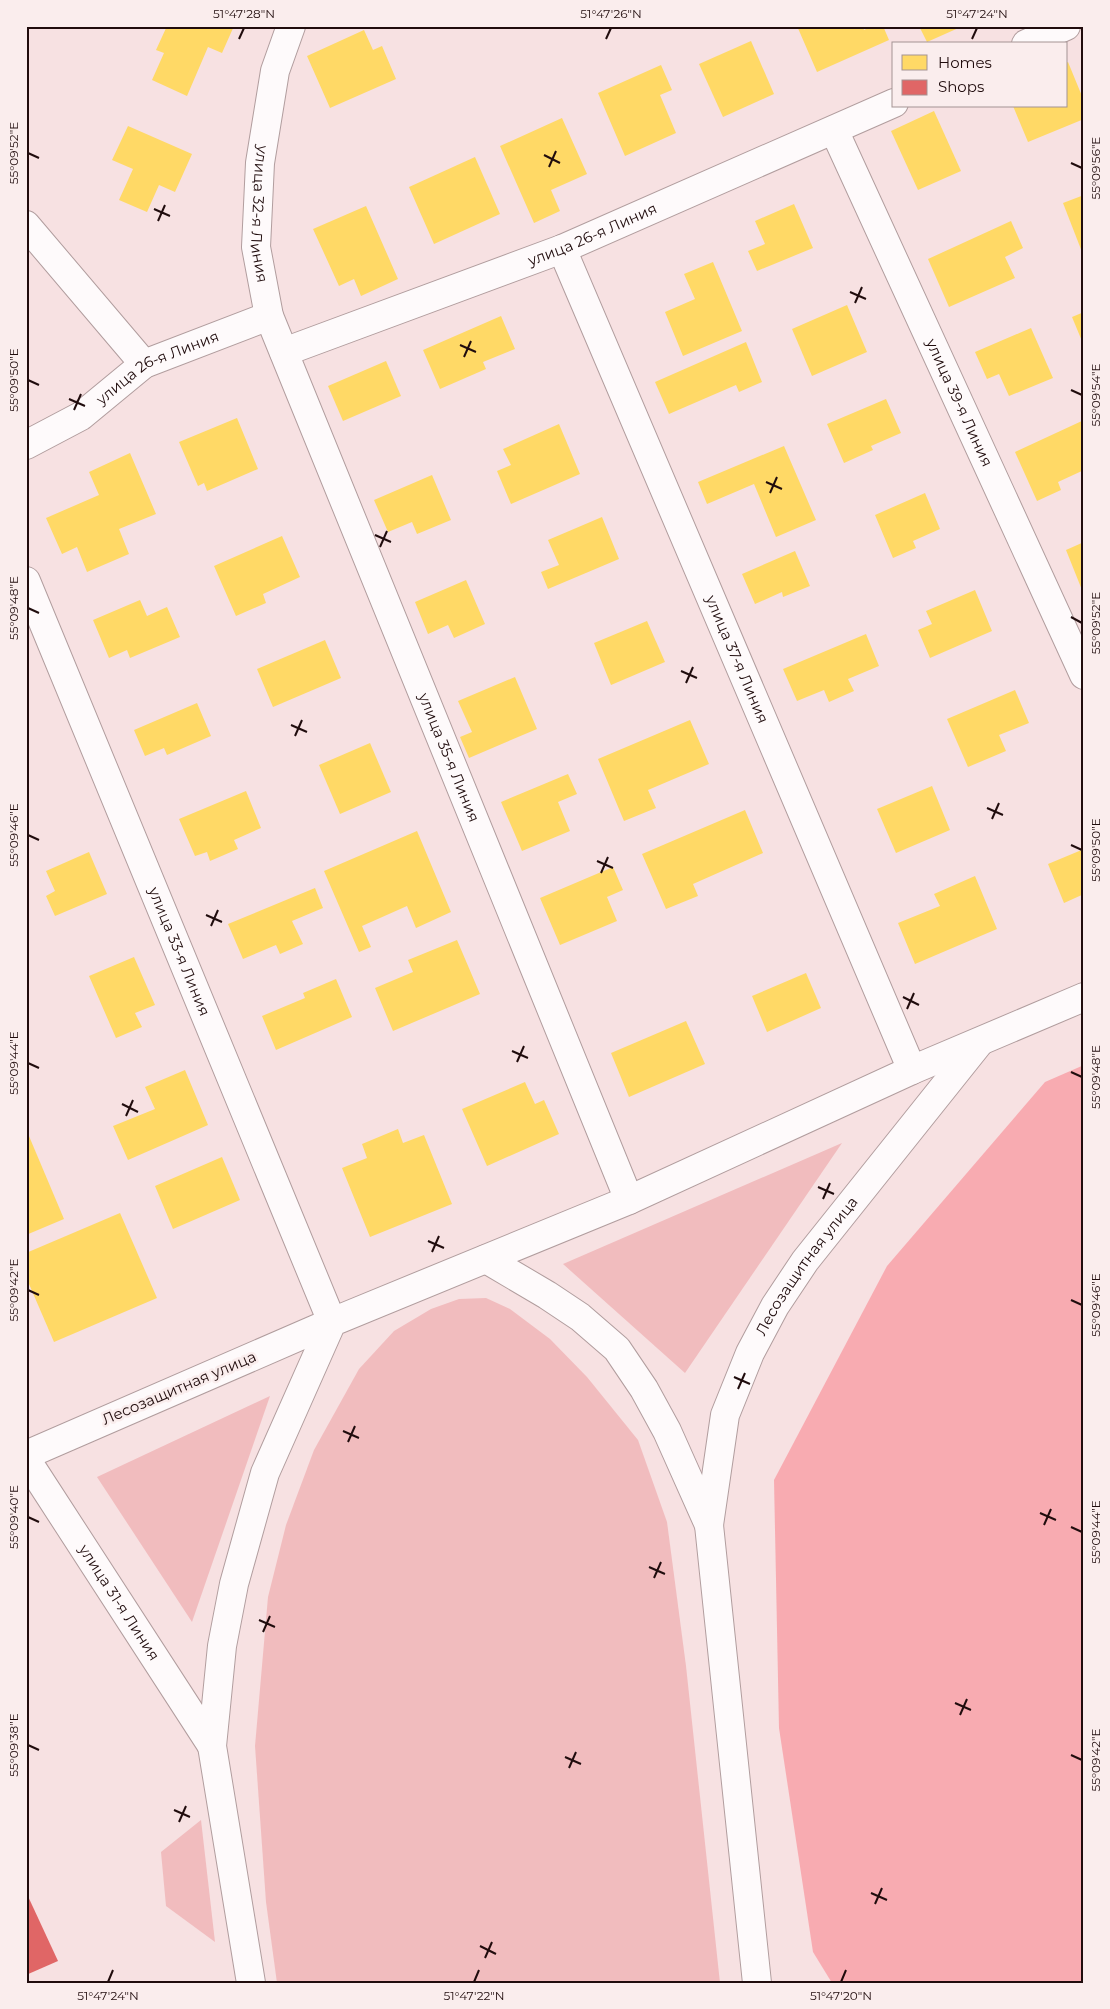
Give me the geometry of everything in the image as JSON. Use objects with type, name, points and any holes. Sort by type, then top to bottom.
[{"type":"street","name":"улица 32-я Линия","points":[[269,316],[256,247],[260,163],[275,71],[291,26]]},
{"type":"street","points":[[1030,42],[1066,26]]},
{"type":"street","name":"улица 26-я Линия","points":[[284,352],[562,249],[892,104]]},
{"type":"street","name":"улица 39-я Линия","points":[[834,130],[1084,676]]},
{"type":"street","points":[[26,225],[144,364]]},
{"type":"street","name":"улица 37-я Линия","points":[[562,249],[912,1070]]},
{"type":"street","name":"улица 35-я Линия","points":[[269,316],[629,1200]]},
{"type":"street","name":"улица 26-я Линия","points":[[26,445],[80,416],[144,364],[269,316]]},
{"type":"street","name":"улица 33-я Линия","points":[[26,581],[332,1322]]},
{"type":"street","name":"Лесозащитная улица","points":[[26,1454],[332,1322],[629,1200],[912,1070],[1084,997]]},
{"type":"street","name":"Лесозащитная улица","points":[[709,1525],[725,1415],[750,1353],[775,1306],[805,1261],[980,1042]]},
{"type":"street","points":[[486,1259],[580,1317],[618,1349],[644,1389],[667,1432],[709,1525],[757,1983]]},
{"type":"street","points":[[251,1983],[212,1746],[222,1646],[234,1584],[265,1473],[332,1322]]},
{"type":"street","name":"улица 31-я Линия","points":[[26,1458],[212,1746]]},
{"type":"shaded area","points":[[1084,1065],[1084,1983],[832,1983],[813,1952],[779,1728],[774,1480],[887,1266],[1045,1082]]},
{"type":"shaded area","points":[[842,1143],[685,1373],[563,1264]]},
{"type":"shaded area","points":[[486,1298],[510,1309],[550,1339],[587,1377],[638,1440],[667,1522],[686,1666],[720,1983],[277,1983],[266,1902],[255,1746],[268,1597],[286,1525],[314,1450],[359,1369],[394,1331],[431,1309],[459,1299]]},
{"type":"shaded area","points":[[270,1396],[192,1622],[97,1477]]},
{"type":"shaded area","points":[[201,1820],[215,1942],[166,1906],[161,1852]]},
{"type":"building: Homes","points":[[167,26],[234,26],[222,53],[208,47],[187,96],[152,80],[164,53],[156,50]]},
{"type":"building: Homes","points":[[797,26],[863,26],[864,30],[872,26],[883,26],[889,40],[817,72]]},
{"type":"building: Homes","points":[[919,26],[963,26],[927,42]]},
{"type":"building: Homes","points":[[364,30],[373,50],[382,46],[396,79],[330,108],[307,56]]},
{"type":"building: Homes","points":[[751,41],[774,94],[723,117],[699,64]]},
{"type":"building: Homes","points":[[1068,62],[1084,101],[1084,119],[1028,142],[1014,108],[1068,108]]},
{"type":"building: Homes","points":[[661,65],[672,90],[660,95],[676,133],[625,156],[598,93]]},
{"type":"building: Homes","points":[[934,111],[961,171],[918,190],[891,131]]},
{"type":"building: Homes","points":[[562,118],[587,174],[551,190],[560,211],[534,223],[500,146]]},
{"type":"building: Homes","points":[[128,126],[192,154],[175,192],[159,185],[147,212],[119,200],[133,169],[112,160]]},
{"type":"building: Homes","points":[[475,157],[500,214],[434,244],[409,187]]},
{"type":"building: Homes","points":[[1084,195],[1084,252],[1082,252],[1063,203]]},
{"type":"building: Homes","points":[[794,204],[813,248],[757,271],[748,251],[765,244],[755,221]]},
{"type":"building: Homes","points":[[366,206],[398,279],[361,296],[354,279],[339,286],[313,229]]},
{"type":"building: Homes","points":[[1011,221],[1023,248],[1005,257],[1015,278],[949,307],[928,259]]},
{"type":"building: Homes","points":[[713,262],[742,331],[683,356],[665,312],[695,299],[684,274]]},
{"type":"building: Homes","points":[[847,305],[867,352],[812,376],[792,329]]},
{"type":"building: Homes","points":[[1084,312],[1084,346],[1072,317]]},
{"type":"building: Homes","points":[[501,316],[515,349],[483,362],[486,369],[440,389],[423,350]]},
{"type":"building: Homes","points":[[1031,328],[1053,378],[1009,396],[999,374],[987,379],[975,352]]},
{"type":"building: Homes","points":[[746,342],[762,382],[739,392],[736,385],[669,414],[655,382]]},
{"type":"building: Homes","points":[[386,361],[401,396],[343,421],[328,386]]},
{"type":"building: Homes","points":[[886,399],[901,433],[871,446],[873,450],[844,463],[827,424]]},
{"type":"building: Homes","points":[[237,418],[258,469],[207,491],[204,483],[198,486],[179,442]]},
{"type":"building: Homes","points":[[1084,420],[1084,470],[1058,482],[1061,490],[1037,501],[1015,452]]},
{"type":"building: Homes","points":[[559,424],[580,474],[511,504],[497,471],[511,465],[503,449]]},
{"type":"building: Homes","points":[[784,446],[816,520],[776,537],[754,484],[707,504],[698,482]]},
{"type":"building: Homes","points":[[130,453],[156,514],[119,529],[129,554],[87,572],[77,547],[62,554],[46,518],[99,495],[89,472]]},
{"type":"building: Homes","points":[[432,475],[451,520],[417,534],[412,522],[388,532],[374,500]]},
{"type":"building: Homes","points":[[925,493],[940,529],[913,541],[916,548],[893,558],[875,515]]},
{"type":"building: Homes","points":[[602,517],[619,559],[548,589],[541,572],[559,565],[548,540]]},
{"type":"building: Homes","points":[[282,536],[300,577],[263,594],[266,603],[236,616],[214,566]]},
{"type":"building: Homes","points":[[1084,542],[1084,595],[1066,550]]},
{"type":"building: Homes","points":[[795,551],[810,586],[783,597],[782,592],[755,604],[742,574]]},
{"type":"building: Homes","points":[[466,580],[485,624],[454,638],[448,625],[428,634],[415,602]]},
{"type":"building: Homes","points":[[975,590],[992,631],[930,658],[918,630],[932,624],[926,611]]},
{"type":"building: Homes","points":[[140,600],[147,616],[167,607],[180,637],[130,658],[127,650],[109,658],[93,620]]},
{"type":"building: Homes","points":[[647,621],[665,662],[611,685],[594,643]]},
{"type":"building: Homes","points":[[866,634],[879,666],[848,679],[854,691],[829,702],[824,690],[797,701],[783,669]]},
{"type":"building: Homes","points":[[325,640],[341,678],[273,707],[257,669]]},
{"type":"building: Homes","points":[[515,677],[537,729],[469,758],[460,737],[472,732],[458,701]]},
{"type":"building: Homes","points":[[1015,690],[1029,723],[999,735],[1006,751],[968,767],[947,719]]},
{"type":"building: Homes","points":[[197,703],[211,736],[167,755],[164,748],[145,756],[134,730]]},
{"type":"building: Homes","points":[[690,720],[709,764],[648,790],[656,808],[624,821],[598,759]]},
{"type":"building: Homes","points":[[370,743],[391,792],[340,814],[319,765]]},
{"type":"building: Homes","points":[[568,774],[577,794],[558,802],[570,831],[522,851],[501,802]]},
{"type":"building: Homes","points":[[932,786],[950,830],[896,853],[877,809]]},
{"type":"building: Homes","points":[[246,791],[261,828],[234,840],[238,849],[210,861],[207,852],[195,856],[179,819]]},
{"type":"building: Homes","points":[[745,810],[763,853],[693,884],[698,896],[666,909],[642,854]]},
{"type":"building: Homes","points":[[417,831],[451,912],[416,928],[407,906],[362,926],[371,947],[359,952],[324,871]]},
{"type":"building: Homes","points":[[1084,849],[1084,894],[1064,903],[1048,864]]},
{"type":"building: Homes","points":[[89,852],[107,894],[55,916],[46,896],[55,891],[46,871]]},
{"type":"building: Homes","points":[[613,867],[623,890],[607,897],[617,921],[560,945],[540,898]]},
{"type":"building: Homes","points":[[975,876],[997,929],[915,964],[898,923],[940,906],[934,894]]},
{"type":"building: Homes","points":[[315,888],[323,908],[292,921],[303,944],[280,954],[276,945],[243,959],[228,924]]},
{"type":"building: Homes","points":[[457,940],[480,994],[393,1031],[375,988],[413,972],[408,960]]},
{"type":"building: Homes","points":[[134,957],[155,1005],[135,1013],[142,1027],[116,1038],[89,976]]},
{"type":"building: Homes","points":[[806,973],[821,1008],[767,1032],[752,996]]},
{"type":"building: Homes","points":[[336,979],[352,1017],[276,1050],[262,1016],[305,998],[303,993]]},
{"type":"building: Homes","points":[[686,1021],[705,1064],[629,1097],[611,1053]]},
{"type":"building: Homes","points":[[185,1070],[208,1125],[128,1160],[113,1126],[155,1109],[145,1087]]},
{"type":"building: Homes","points":[[525,1082],[535,1104],[544,1100],[559,1134],[487,1166],[462,1109]]},
{"type":"building: Homes","points":[[26,1129],[64,1219],[26,1235]]},
{"type":"building: Homes","points":[[398,1129],[403,1143],[424,1135],[452,1204],[370,1237],[342,1168],[367,1158],[362,1144]]},
{"type":"building: Homes","points":[[222,1157],[240,1200],[173,1229],[155,1186]]},
{"type":"building: Homes","points":[[120,1213],[157,1298],[54,1342],[26,1277],[26,1253]]},
{"type":"building: Shops","points":[[26,1892],[58,1961],[26,1975]]}]
